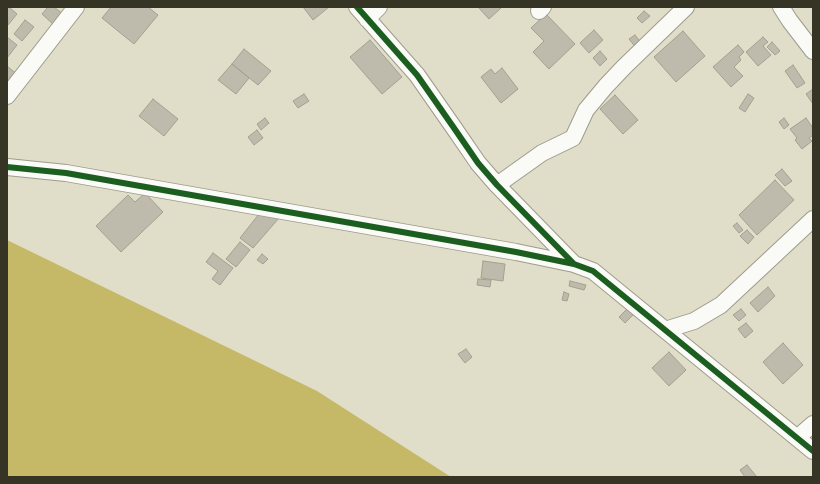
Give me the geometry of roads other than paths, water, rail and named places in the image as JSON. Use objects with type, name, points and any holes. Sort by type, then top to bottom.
[{"type":"street","points":[[7,96],[76,7]]},
{"type":"street","points":[[379,7],[362,13],[417,75],[478,163],[497,185],[574,264]]},
{"type":"street","points":[[497,185],[542,153],[574,138],[586,110],[606,86],[686,7]]},
{"type":"street","points":[[781,7],[813,51]]},
{"type":"street","points":[[7,167],[66,173],[516,252],[574,264],[593,271],[813,451]]},
{"type":"street","points":[[665,330],[694,321],[721,305],[813,219]]},
{"type":"street","points":[[798,438],[813,424]]}]
